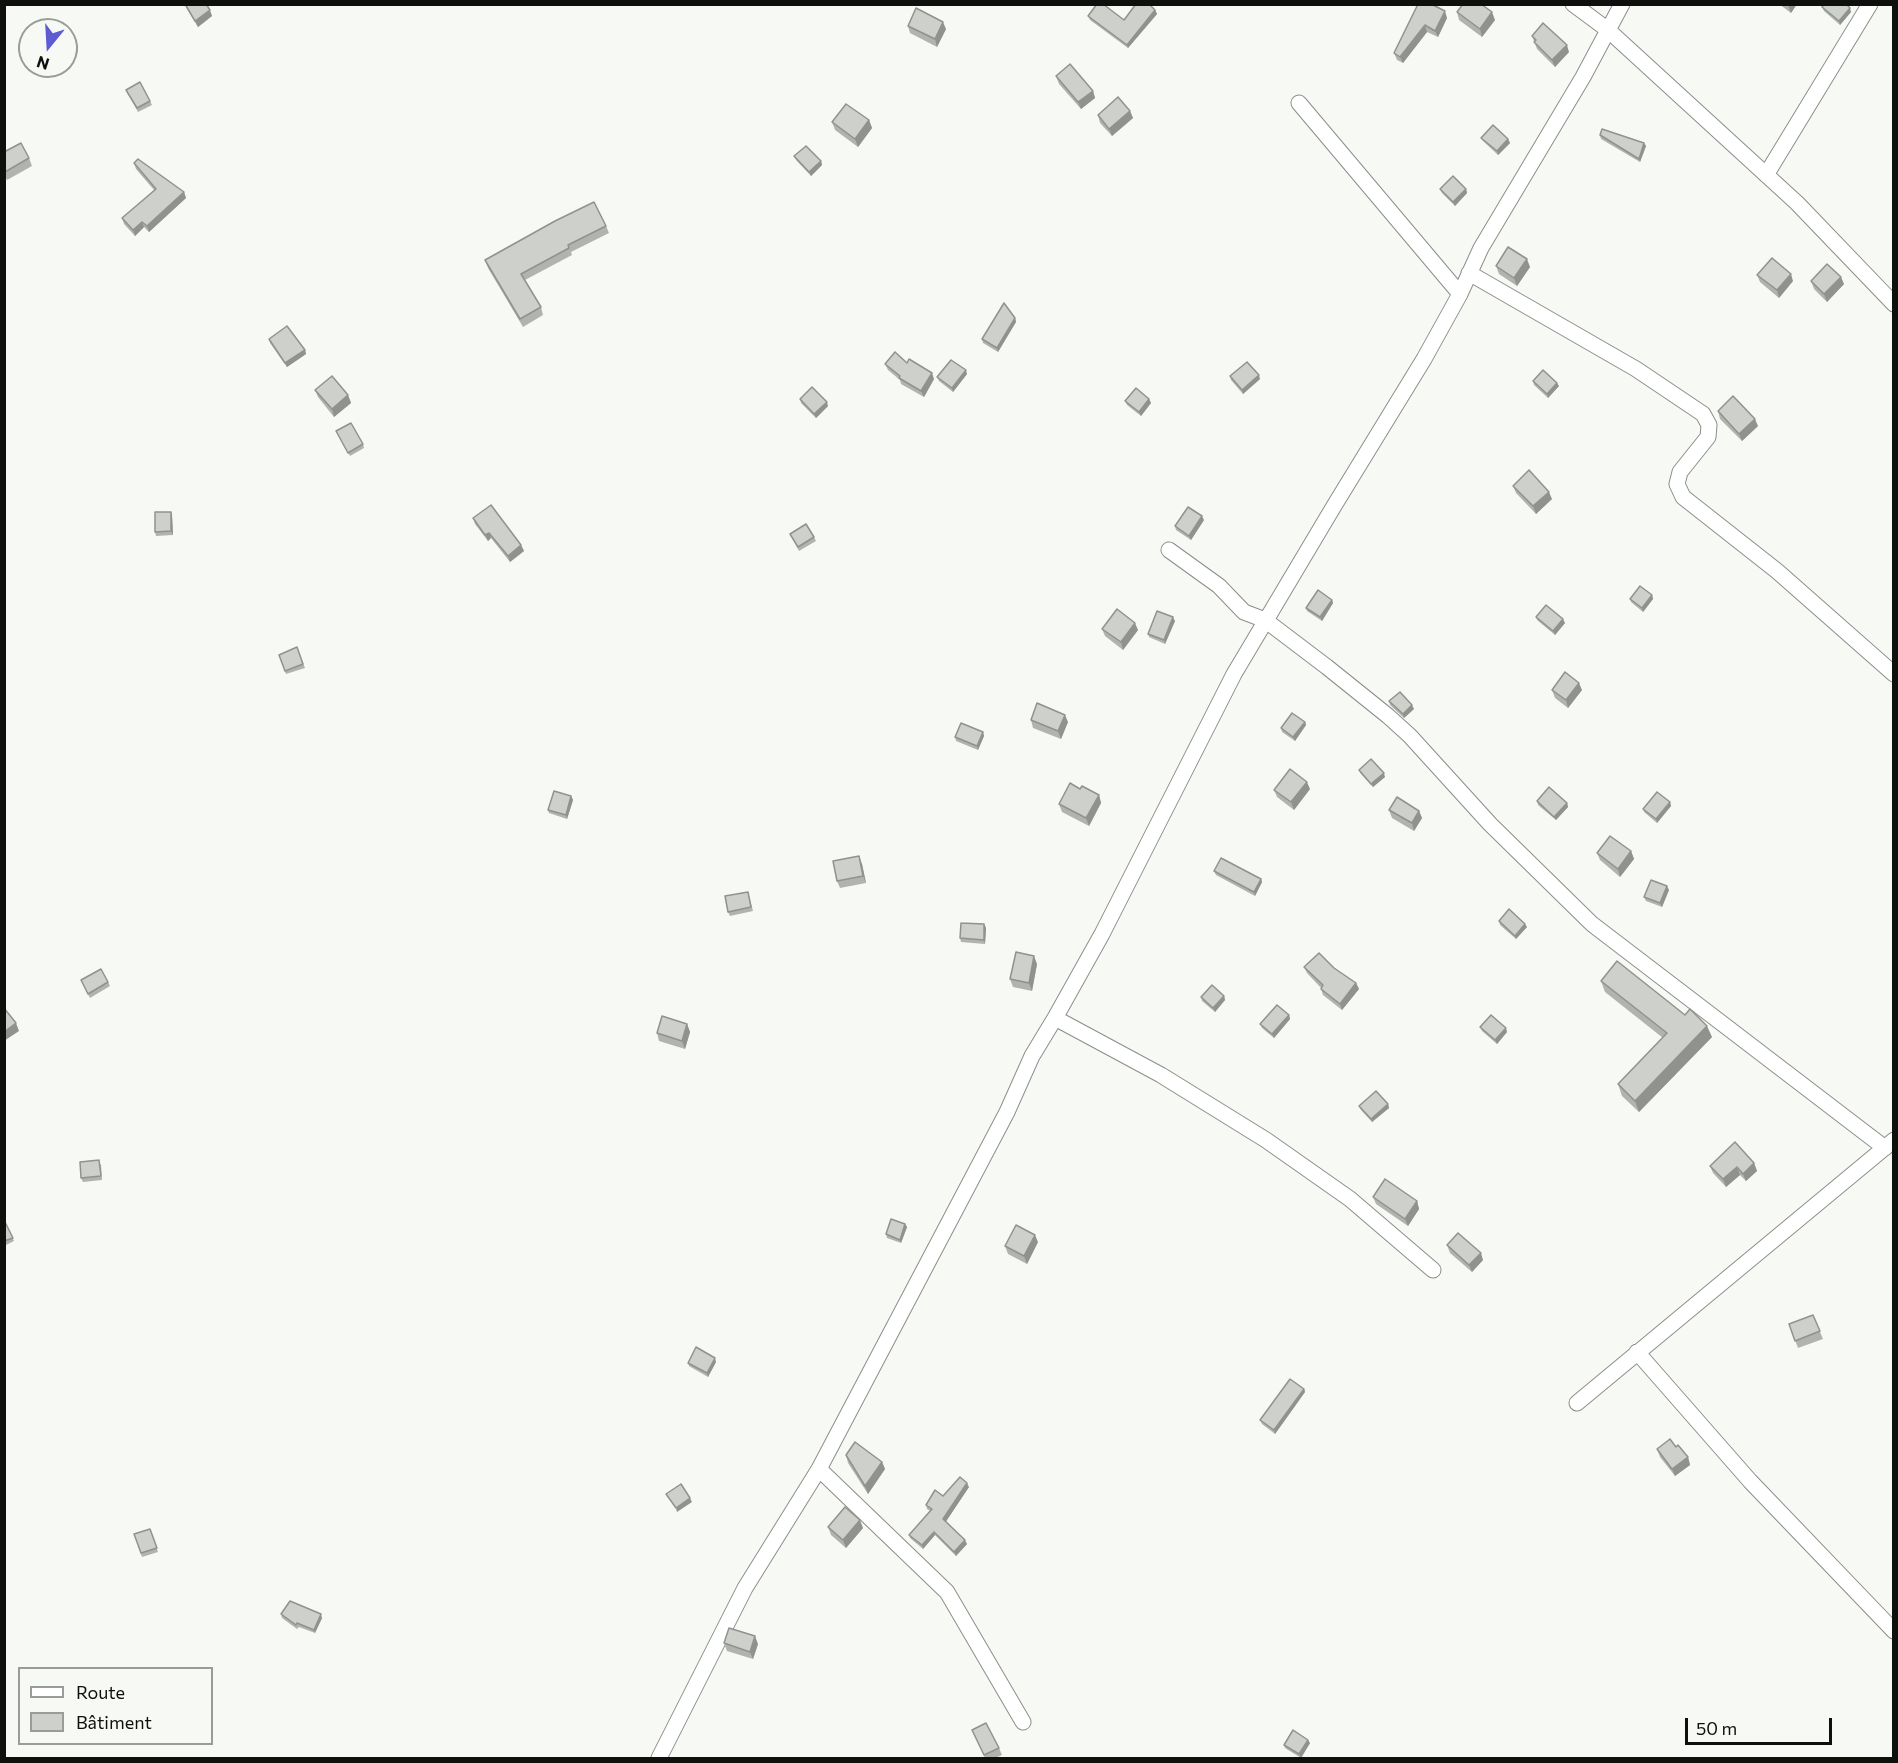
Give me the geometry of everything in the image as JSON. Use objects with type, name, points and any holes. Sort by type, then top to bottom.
[{"type":"street","points":[[1573,4],[1608,30],[1797,203],[1893,304]]},
{"type":"street","points":[[659,1758],[745,1588],[819,1469],[974,1177],[1032,1056],[1102,934],[1234,674],[1424,359],[1460,294],[1481,248],[1583,77],[1622,4]]},
{"type":"street","points":[[1766,175],[1870,4]]},
{"type":"street","points":[[1299,103],[1460,294]]},
{"type":"street","points":[[1470,273],[1635,369],[1703,414],[1709,425],[1708,437],[1680,472],[1677,484],[1683,497],[1777,571],[1893,674]]},
{"type":"street","points":[[1169,550],[1219,586],[1244,612],[1265,620],[1327,667],[1410,736],[1490,824],[1592,924],[1889,1144],[1577,1403]]},
{"type":"street","points":[[1055,1018],[1161,1076],[1266,1140],[1350,1199],[1433,1270]]},
{"type":"street","points":[[1637,1353],[1750,1481],[1893,1631]]},
{"type":"street","points":[[819,1469],[947,1592],[1023,1722]]},
{"type":"building","points":[[185,4],[206,4],[210,10],[195,21]]},
{"type":"building","points":[[1097,4],[1103,4],[1124,20],[1136,4],[1149,4],[1155,10],[1127,45],[1088,16]]},
{"type":"building","points":[[1418,4],[1431,4],[1445,11],[1435,31],[1425,25],[1400,57],[1394,53]]},
{"type":"building","points":[[1463,4],[1481,4],[1492,12],[1480,29],[1457,12]]},
{"type":"building","points":[[1824,4],[1846,4],[1850,8],[1839,21],[1822,7]]},
{"type":"building","points":[[916,8],[943,22],[935,39],[908,26]]},
{"type":"building","points":[[1543,23],[1567,45],[1552,60],[1534,42],[1536,40],[1532,36]]},
{"type":"building","points":[[1070,64],[1093,91],[1078,102],[1056,76]]},
{"type":"building","points":[[140,82],[150,101],[137,108],[126,90]]},
{"type":"building","points":[[1118,97],[1130,111],[1109,129],[1098,115]]},
{"type":"building","points":[[846,104],[869,120],[855,139],[832,122]]},
{"type":"building","points":[[1493,125],[1508,139],[1497,151],[1481,138]]},
{"type":"building","points":[[1602,129],[1644,143],[1639,159],[1600,135]]},
{"type":"building","points":[[21,143],[29,158],[5,172],[4,152]]},
{"type":"building","points":[[806,146],[821,161],[809,172],[794,156]]},
{"type":"building","points":[[138,159],[184,192],[147,226],[142,222],[133,230],[122,218],[156,189],[134,163]]},
{"type":"building","points":[[1453,176],[1466,189],[1453,202],[1440,189]]},
{"type":"building","points":[[594,202],[606,226],[568,245],[569,248],[521,274],[541,307],[520,319],[485,260]]},
{"type":"building","points":[[1508,247],[1527,259],[1514,278],[1496,266]]},
{"type":"building","points":[[1772,258],[1791,274],[1777,290],[1757,275]]},
{"type":"building","points":[[1827,264],[1841,277],[1824,294],[1811,281]]},
{"type":"building","points":[[1004,303],[1015,318],[997,348],[982,339]]},
{"type":"building","points":[[287,326],[305,350],[285,363],[269,339]]},
{"type":"building","points":[[895,352],[907,363],[909,359],[932,373],[921,391],[899,378],[900,376],[885,364]]},
{"type":"building","points":[[951,360],[966,370],[952,388],[937,377]]},
{"type":"building","points":[[1247,362],[1259,375],[1242,390],[1230,376]]},
{"type":"building","points":[[1543,370],[1557,383],[1547,394],[1533,381]]},
{"type":"building","points":[[332,376],[348,395],[332,409],[315,390]]},
{"type":"building","points":[[812,387],[827,402],[814,414],[800,399]]},
{"type":"building","points":[[1136,388],[1149,399],[1139,412],[1125,401]]},
{"type":"building","points":[[1733,396],[1755,419],[1739,434],[1718,411]]},
{"type":"building","points":[[351,423],[363,444],[348,453],[336,431]]},
{"type":"building","points":[[1529,470],[1549,492],[1533,506],[1513,486]]},
{"type":"building","points":[[491,505],[521,545],[508,556],[489,533],[485,535],[473,518]]},
{"type":"building","points":[[1188,507],[1202,516],[1189,536],[1175,526]]},
{"type":"building","points":[[155,512],[171,512],[171,531],[155,532]]},
{"type":"building","points":[[806,524],[814,537],[798,547],[790,534]]},
{"type":"building","points":[[1640,586],[1652,595],[1642,608],[1630,599]]},
{"type":"building","points":[[1318,590],[1332,600],[1320,617],[1306,608]]},
{"type":"building","points":[[1546,605],[1563,619],[1553,631],[1536,617]]},
{"type":"building","points":[[1117,609],[1135,623],[1121,642],[1102,629]]},
{"type":"building","points":[[1157,611],[1173,617],[1164,640],[1148,634]]},
{"type":"building","points":[[297,647],[303,664],[285,671],[279,655]]},
{"type":"building","points":[[1565,672],[1579,683],[1566,700],[1552,690]]},
{"type":"building","points":[[1400,692],[1412,705],[1403,714],[1389,701]]},
{"type":"building","points":[[1037,703],[1065,715],[1058,731],[1031,720]]},
{"type":"building","points":[[1292,713],[1305,722],[1293,737],[1281,728]]},
{"type":"building","points":[[961,723],[983,732],[977,746],[955,737]]},
{"type":"building","points":[[1371,759],[1384,773],[1371,784],[1359,770]]},
{"type":"building","points":[[1290,769],[1307,782],[1291,802],[1274,790]]},
{"type":"building","points":[[1070,783],[1080,789],[1082,786],[1099,795],[1086,818],[1059,804]]},
{"type":"building","points":[[1549,787],[1567,803],[1554,817],[1537,801]]},
{"type":"building","points":[[554,791],[571,796],[566,815],[548,810]]},
{"type":"building","points":[[1657,792],[1670,802],[1656,819],[1643,809]]},
{"type":"building","points":[[1397,797],[1419,811],[1412,823],[1389,810]]},
{"type":"building","points":[[1610,836],[1631,851],[1618,869],[1597,853]]},
{"type":"building","points":[[859,856],[863,876],[837,881],[833,861]]},
{"type":"building","points":[[1221,858],[1261,879],[1254,892],[1214,871]]},
{"type":"building","points":[[1651,880],[1667,886],[1660,903],[1644,897]]},
{"type":"building","points":[[748,892],[751,907],[728,912],[725,896]]},
{"type":"building","points":[[1509,909],[1525,924],[1515,936],[1499,921]]},
{"type":"building","points":[[961,923],[984,924],[984,940],[960,938]]},
{"type":"building","points":[[1016,952],[1034,956],[1029,983],[1010,979]]},
{"type":"building","points":[[1319,953],[1334,968],[1356,983],[1340,1004],[1321,989],[1323,985],[1304,967]]},
{"type":"building","points":[[1617,961],[1685,1015],[1690,1009],[1707,1026],[1635,1101],[1618,1084],[1667,1033],[1601,981]]},
{"type":"building","points":[[101,969],[108,982],[88,994],[81,980]]},
{"type":"building","points":[[1212,985],[1224,996],[1213,1008],[1201,997]]},
{"type":"building","points":[[1277,1005],[1289,1015],[1272,1034],[1260,1024]]},
{"type":"building","points":[[4,1008],[16,1023],[4,1032]]},
{"type":"building","points":[[1491,1015],[1506,1028],[1495,1040],[1480,1027]]},
{"type":"building","points":[[662,1016],[687,1024],[682,1041],[657,1033]]},
{"type":"building","points":[[1376,1091],[1388,1104],[1371,1119],[1359,1106]]},
{"type":"building","points":[[1735,1142],[1754,1163],[1743,1174],[1737,1167],[1723,1179],[1710,1166]]},
{"type":"building","points":[[99,1160],[101,1176],[81,1178],[80,1162]]},
{"type":"building","points":[[1385,1179],[1417,1201],[1405,1219],[1373,1197]]},
{"type":"building","points":[[891,1219],[905,1224],[900,1240],[886,1234]]},
{"type":"building","points":[[4,1220],[13,1238],[4,1241]]},
{"type":"building","points":[[1016,1225],[1035,1235],[1024,1256],[1005,1246]]},
{"type":"building","points":[[1458,1233],[1481,1253],[1469,1265],[1447,1245]]},
{"type":"building","points":[[1813,1315],[1820,1331],[1795,1341],[1789,1324]]},
{"type":"building","points":[[696,1347],[715,1358],[707,1373],[688,1363]]},
{"type":"building","points":[[1290,1379],[1304,1389],[1274,1430],[1260,1420]]},
{"type":"building","points":[[1670,1439],[1688,1457],[1672,1469],[1657,1449]]},
{"type":"building","points":[[855,1442],[882,1462],[865,1486],[846,1455]]},
{"type":"building","points":[[960,1477],[967,1483],[943,1519],[965,1540],[954,1552],[934,1532],[922,1545],[909,1535],[932,1509],[926,1505],[935,1490],[943,1496]]},
{"type":"building","points":[[681,1484],[690,1498],[676,1508],[666,1494]]},
{"type":"building","points":[[845,1507],[860,1520],[843,1540],[828,1527]]},
{"type":"building","points":[[150,1529],[157,1548],[141,1553],[134,1534]]},
{"type":"building","points":[[290,1601],[321,1614],[314,1630],[297,1623],[296,1625],[281,1614]]},
{"type":"building","points":[[729,1628],[755,1636],[750,1652],[724,1643]]},
{"type":"building","points":[[986,1723],[999,1748],[984,1755],[972,1730]]},
{"type":"building","points":[[1293,1730],[1308,1740],[1299,1754],[1284,1745]]}]
